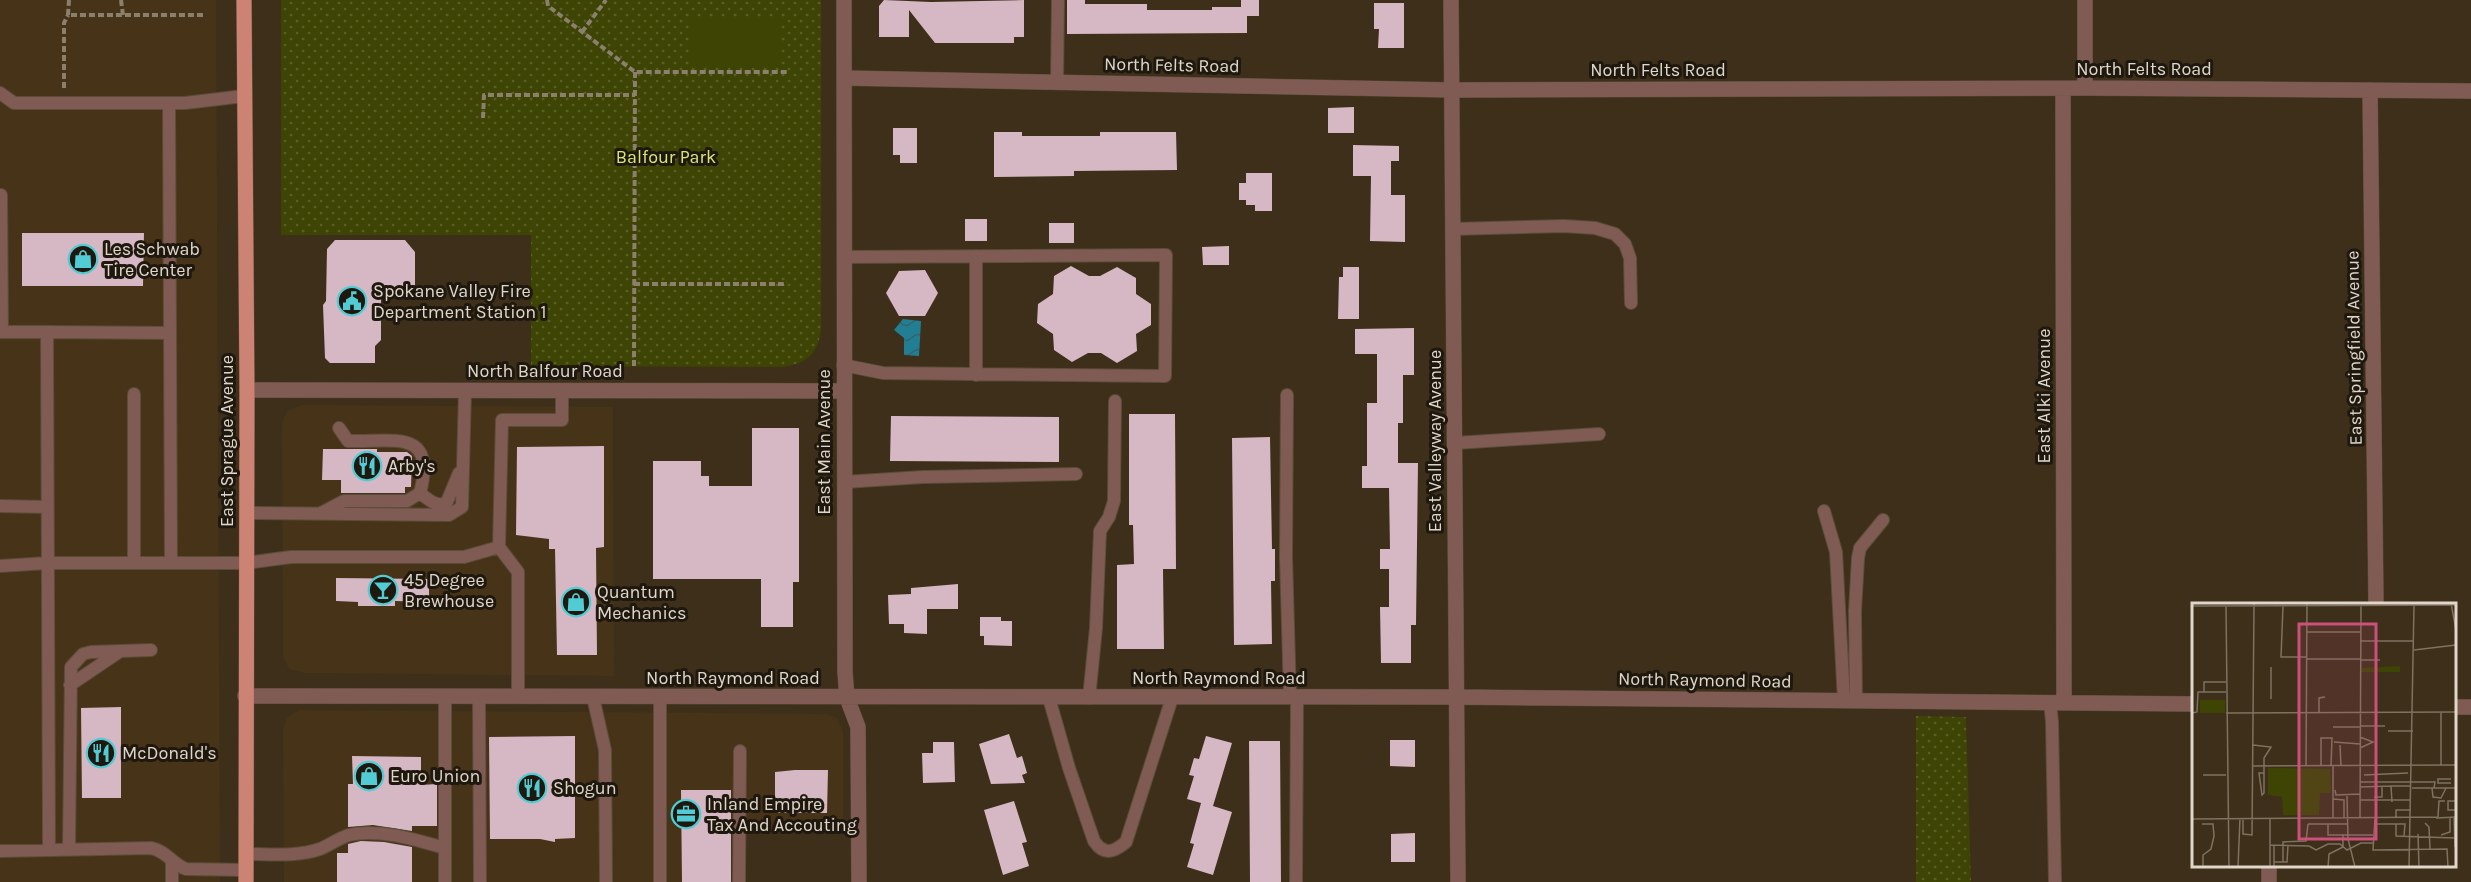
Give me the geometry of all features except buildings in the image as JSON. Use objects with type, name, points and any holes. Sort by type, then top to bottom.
[{"type":"main road","name":"East Sprague Avenue","points":[[244,0],[248,390],[246,876]]},
{"type":"street","name":"East Main Avenue","points":[[844,0],[845,672],[847,698],[858,727],[859,882]]},
{"type":"street","name":"East Valleyway Avenue","points":[[1451,0],[1458,882]]},
{"type":"street","points":[[2085,0],[2085,88]]},
{"type":"street","name":"North Felts Road","points":[[844,78],[1452,90],[2085,88],[2471,91]]},
{"type":"street","name":"East Alki Avenue","points":[[2057,703],[2063,89]]},
{"type":"street","name":"East Springfield Avenue","points":[[2370,90],[2376,603]]},
{"type":"street","name":"North Balfour Road","points":[[248,390],[843,392]]},
{"type":"street","name":"North Raymond Road","points":[[245,696],[1457,697],[2192,704]]},
{"type":"lane","points":[[1057,82],[1058,0]]},
{"type":"lane","points":[[0,93],[14,103],[169,103],[244,96]]},
{"type":"lane","points":[[169,103],[171,563]]},
{"type":"lane","points":[[1,195],[1,332],[170,333]]},
{"type":"lane","points":[[1453,229],[1564,226],[1595,228],[1615,234],[1625,243],[1630,258],[1631,303]]},
{"type":"lane","points":[[843,365],[883,373],[1165,376],[1166,255],[844,257]]},
{"type":"lane","points":[[976,256],[976,375]]},
{"type":"lane","points":[[47,332],[49,850]]},
{"type":"lane","points":[[247,513],[449,515],[462,507],[465,391]]},
{"type":"lane","points":[[518,697],[518,572],[499,546],[502,420],[562,420],[562,391]]},
{"type":"lane","points":[[134,394],[134,563]]},
{"type":"lane","points":[[1287,395],[1286,557],[1294,698],[1296,882]]},
{"type":"lane","points":[[1089,698],[1096,628],[1100,531],[1109,516],[1114,501],[1115,402]]},
{"type":"lane","points":[[320,514],[344,501],[407,501],[420,493],[424,478],[424,461],[420,450],[410,442],[348,441],[339,428]]},
{"type":"lane","points":[[1455,443],[1599,434]]},
{"type":"lane","points":[[420,493],[434,504],[439,506],[446,504],[463,464]]},
{"type":"lane","points":[[844,482],[923,477],[1076,474]]},
{"type":"lane","points":[[0,506],[47,507]]},
{"type":"lane","points":[[1824,511],[1836,552],[1850,701]]},
{"type":"lane","points":[[1850,701],[1858,558],[1860,548],[1883,520]]},
{"type":"lane","points":[[0,566],[47,563],[246,563],[291,557],[465,557],[499,546]]},
{"type":"lane","points":[[69,849],[71,668],[83,654],[151,650]]},
{"type":"lane","points":[[70,685],[120,651]]},
{"type":"lane","points":[[445,697],[445,882]]},
{"type":"lane","points":[[479,697],[480,882]]},
{"type":"lane","points":[[593,697],[605,750],[606,882]]},
{"type":"lane","points":[[660,698],[660,882]]},
{"type":"lane","points":[[1049,698],[1069,768],[1094,841],[1099,848],[1110,852],[1126,842],[1172,698]]},
{"type":"lane","points":[[2055,882],[2052,721],[2057,703]]},
{"type":"lane","points":[[739,882],[740,751]]},
{"type":"lane","points":[[246,854],[295,855],[319,849],[349,836],[387,834],[445,848]]},
{"type":"lane","points":[[0,851],[151,848],[164,852],[180,867],[246,876]]},
{"type":"lane","points":[[172,860],[172,882]]},
{"type":"path","points":[[64,103],[64,23],[68,15],[69,0]]},
{"type":"path","points":[[121,0],[123,15]]},
{"type":"path","points":[[547,0],[548,6],[635,72],[789,72]]},
{"type":"path","points":[[582,32],[606,0]]},
{"type":"path","points":[[68,15],[203,15]]},
{"type":"path","points":[[634,366],[635,72]]},
{"type":"path","points":[[483,118],[484,95],[635,95]]},
{"type":"path","points":[[634,284],[787,283]]},
{"type":"shaded area","points":[[0,0],[216,0],[220,882],[0,882]]},
{"type":"shaded area","points":[[302,405],[613,407],[614,676],[305,673],[289,669],[283,656],[282,423],[287,411]]},
{"type":"shaded area","points":[[299,710],[828,714],[837,718],[843,731],[843,822],[746,823],[746,882],[284,882],[283,729],[287,718]]},
{"type":"green space","name":"Balfour Park","points":[[281,0],[821,0],[821,331],[817,346],[804,361],[782,367],[531,366],[531,235],[281,235]]},
{"type":"green space","points":[[690,18],[780,18],[780,66],[690,66]]},
{"type":"green space","points":[[1916,716],[1966,717],[1971,882],[1916,882]]},
{"type":"water","points":[[903,319],[921,321],[919,356],[904,355],[904,338],[894,330]]},
{"type":"place","name":"Les Schwab Tire Center","points":[[83,259]]},
{"type":"place","name":"Spokane Valley Fire Department Station 1","points":[[352,301]]},
{"type":"place","name":"Arby's","points":[[367,466]]},
{"type":"place","name":"45 Degree Brewhouse","points":[[383,590]]},
{"type":"place","name":"Quantum Mechanics","points":[[576,602]]},
{"type":"place","name":"McDonald's","points":[[101,753]]},
{"type":"place","name":"Euro Union","points":[[369,776]]},
{"type":"place","name":"Shogun","points":[[532,788]]},
{"type":"place","name":"Inland Empire Tax And Accouting","points":[[686,814]]}]
